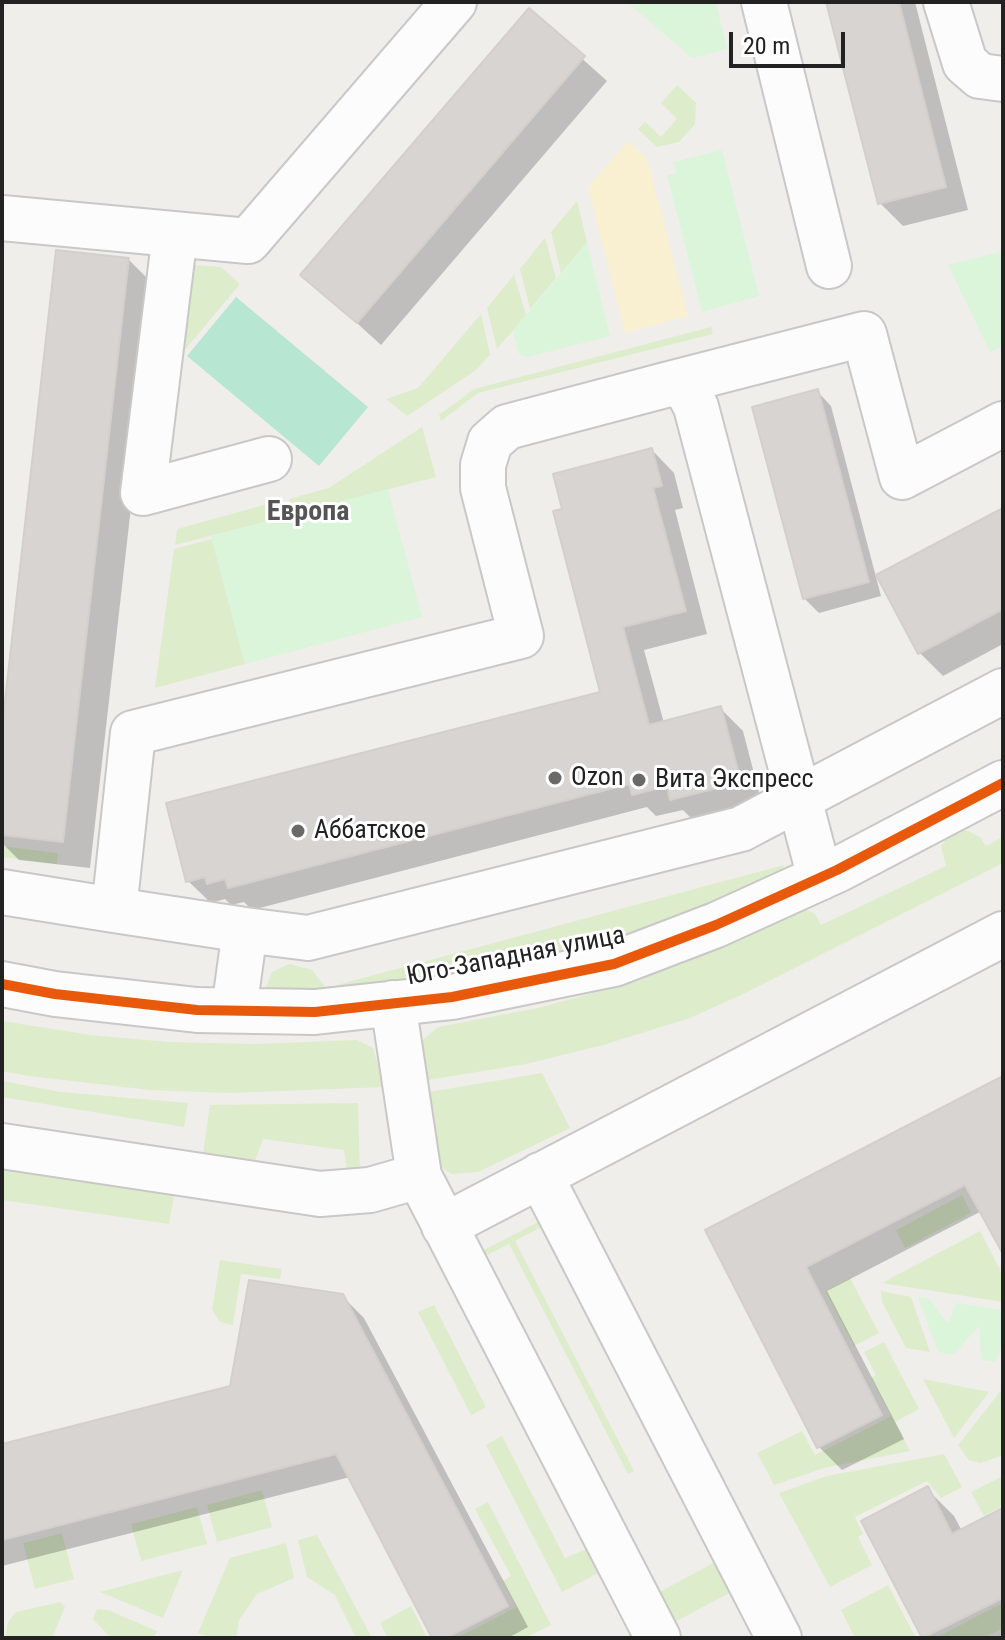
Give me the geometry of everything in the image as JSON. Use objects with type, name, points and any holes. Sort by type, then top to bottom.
[{"type":"street","points":[[2,218],[248,241],[454,2]]},
{"type":"street","points":[[764,2],[829,266]]},
{"type":"street","points":[[946,2],[965,63],[980,76],[1003,79]]},
{"type":"street","points":[[175,234],[143,493],[269,459]]},
{"type":"street","points":[[114,910],[133,733],[521,636],[483,488],[483,465],[490,442],[507,427],[864,334],[902,477],[1003,424]]},
{"type":"street","points":[[673,383],[688,391],[696,407],[820,878]]},
{"type":"street","points":[[2,892],[308,938],[741,829],[1003,691]]},
{"type":"street","name":"Юго-Западная улица","points":[[2,984],[55,994],[234,1010],[315,1012],[452,997],[614,964],[716,925],[820,878],[1003,783]]},
{"type":"street","points":[[234,1010],[245,930]]},
{"type":"street","points":[[444,1226],[1003,934]]},
{"type":"street","points":[[393,1003],[419,1176],[658,1638]]},
{"type":"street","points":[[2,1146],[320,1194],[370,1190],[419,1176]]},
{"type":"street","points":[[540,1175],[779,1638]]},
{"type":"green space","points":[[627,2],[716,2],[727,49],[692,58]]},
{"type":"green space","points":[[677,85],[696,103],[695,124],[679,142],[657,147],[638,129],[645,122],[661,137],[677,119],[661,103]]},
{"type":"green space","points":[[722,150],[759,296],[702,312],[667,175],[677,173],[673,162]]},
{"type":"green space","points":[[577,201],[587,242],[561,273],[551,232]]},
{"type":"green space","points":[[545,238],[556,278],[530,309],[520,269]]},
{"type":"green space","points":[[587,242],[610,336],[528,357],[519,354],[513,331]]},
{"type":"green space","points":[[1003,251],[1003,346],[990,352],[948,265]]},
{"type":"green space","points":[[182,264],[221,267],[240,284],[184,351],[173,343]]},
{"type":"green space","points":[[514,275],[526,315],[497,349],[487,308]]},
{"type":"green space","points":[[236,297],[368,407],[319,466],[187,356]]},
{"type":"green space","points":[[481,314],[490,355],[476,370],[407,416],[386,399],[418,388]]},
{"type":"green space","points":[[711,327],[713,334],[478,393],[441,421],[439,415],[474,389]]},
{"type":"green space","points":[[422,427],[436,477],[293,514],[289,499],[329,488]]},
{"type":"green space","points":[[388,489],[422,617],[245,664],[211,536]]},
{"type":"green space","points":[[275,502],[280,518],[175,545],[177,529]]},
{"type":"green space","points":[[212,539],[245,664],[155,688],[174,549]]},
{"type":"green space","points":[[966,830],[980,837],[986,846],[1003,837],[1003,863],[741,995],[690,1018],[603,1045],[526,1064],[422,1081],[423,1040],[438,1027],[538,1008],[638,981],[805,909],[815,914],[821,925],[946,866],[941,846],[949,836]]},
{"type":"green space","points":[[2,846],[58,853],[57,864],[2,857]]},
{"type":"green space","points":[[784,865],[782,872],[693,912],[628,937],[549,961],[390,993],[265,989],[272,972],[289,964],[312,970],[326,988]]},
{"type":"green space","points":[[2,1021],[91,1035],[168,1042],[254,1044],[357,1040],[373,1048],[384,1087],[230,1093],[150,1090],[29,1076],[2,1071]]},
{"type":"green space","points":[[542,1073],[570,1128],[478,1172],[452,1174],[442,1168],[437,1161],[423,1093]]},
{"type":"green space","points":[[2,1081],[61,1092],[188,1103],[184,1127],[2,1097]]},
{"type":"green space","points":[[358,1103],[360,1176],[348,1179],[344,1150],[263,1139],[253,1166],[202,1161],[210,1105]]},
{"type":"green space","points":[[2,1163],[175,1190],[169,1224],[2,1200]]},
{"type":"green space","points":[[962,1195],[971,1213],[905,1248],[896,1230]]},
{"type":"green space","points":[[540,1221],[545,1225],[515,1241],[634,1471],[628,1474],[509,1244],[485,1256],[484,1250]]},
{"type":"green space","points":[[980,1231],[1003,1275],[1003,1302],[882,1283]]},
{"type":"green space","points":[[220,1260],[282,1269],[280,1279],[241,1274],[233,1325],[220,1322],[212,1310]]},
{"type":"green space","points":[[850,1278],[879,1333],[854,1346],[825,1291]]},
{"type":"green space","points":[[881,1291],[911,1297],[930,1352],[906,1348],[882,1302]]},
{"type":"green space","points":[[918,1297],[929,1299],[948,1324],[956,1303],[1003,1310],[1003,1341],[996,1362],[981,1360],[979,1326],[953,1355],[938,1352]]},
{"type":"green space","points":[[434,1305],[486,1407],[471,1415],[418,1312]]},
{"type":"green space","points":[[884,1342],[919,1409],[895,1422],[910,1451],[824,1468],[774,1485],[757,1453],[802,1431],[815,1455],[891,1416],[871,1378],[876,1375],[864,1352]]},
{"type":"green space","points":[[923,1379],[989,1392],[954,1438]]},
{"type":"green space","points":[[1003,1388],[1003,1455],[981,1463],[969,1460],[958,1445]]},
{"type":"green space","points":[[502,1436],[565,1558],[589,1548],[606,1569],[562,1592],[486,1445]]},
{"type":"green space","points":[[944,1454],[962,1487],[941,1498],[927,1481],[855,1517],[863,1534],[858,1537],[872,1565],[830,1587],[779,1493],[827,1476]]},
{"type":"green space","points":[[1003,1476],[1003,1506],[984,1516],[971,1492]]},
{"type":"green space","points":[[262,1490],[272,1527],[217,1542],[207,1505]]},
{"type":"green space","points":[[488,1502],[551,1625],[525,1638],[456,1638],[516,1607],[503,1581],[511,1576],[475,1509]]},
{"type":"green space","points":[[197,1507],[207,1544],[141,1561],[131,1524]]},
{"type":"green space","points":[[62,1533],[74,1579],[35,1589],[23,1543]]},
{"type":"green space","points":[[317,1535],[372,1638],[356,1638],[335,1595],[307,1577],[298,1540]]},
{"type":"green space","points":[[286,1543],[294,1578],[257,1594],[239,1620],[236,1638],[210,1638],[198,1633],[230,1558]]},
{"type":"green space","points":[[717,1561],[733,1591],[669,1625],[654,1595]]},
{"type":"green space","points":[[183,1570],[163,1618],[100,1592]]},
{"type":"green space","points":[[888,1585],[916,1638],[855,1638],[841,1610]]},
{"type":"green space","points":[[60,1602],[65,1607],[52,1638],[5,1638],[8,1622],[16,1612]]},
{"type":"green space","points":[[1003,1603],[1003,1628],[984,1638],[935,1638]]},
{"type":"green space","points":[[411,1606],[427,1638],[388,1638],[380,1623]]},
{"type":"green space","points":[[97,1609],[108,1610],[157,1631],[153,1638],[111,1638],[93,1619]]},
{"type":"sand","points":[[628,141],[647,158],[688,316],[625,333],[588,187]]},
{"type":"building","points":[[826,2],[899,2],[946,187],[878,204]]},
{"type":"building","points":[[529,8],[585,56],[357,323],[300,275]]},
{"type":"building","points":[[56,250],[129,258],[63,842],[2,835],[2,727]]},
{"type":"building","points":[[818,389],[869,582],[803,599],[752,407]]},
{"type":"building","points":[[652,448],[662,486],[653,488],[686,611],[623,627],[649,725],[721,706],[741,782],[670,800],[667,786],[632,795],[629,784],[228,888],[225,879],[207,884],[205,877],[186,882],[166,803],[600,692],[553,511],[562,509],[553,474]]},
{"type":"building","points":[[1003,508],[1003,609],[918,654],[876,575]]},
{"type":"building","points":[[1003,1076],[1003,1254],[965,1185],[806,1267],[882,1415],[817,1448],[705,1230]]},
{"type":"building","points":[[249,1280],[343,1294],[508,1606],[446,1638],[432,1638],[336,1454],[2,1540],[2,1444],[230,1386]]},
{"type":"building","points":[[928,1486],[952,1534],[1003,1508],[1003,1598],[922,1638],[861,1521]]},
{"type":"cycle path","points":[[2,984],[55,994],[197,1010],[315,1012],[452,997],[614,964],[716,925],[837,870],[1003,783]]},
{"type":"place","name":"Ozon","points":[[555,778]]},
{"type":"place","name":"Вита Экспресс","points":[[639,780]]},
{"type":"place","name":"Аббатское","points":[[298,831]]},
{"type":"district","name":"Европа","points":[[308,513]]}]
